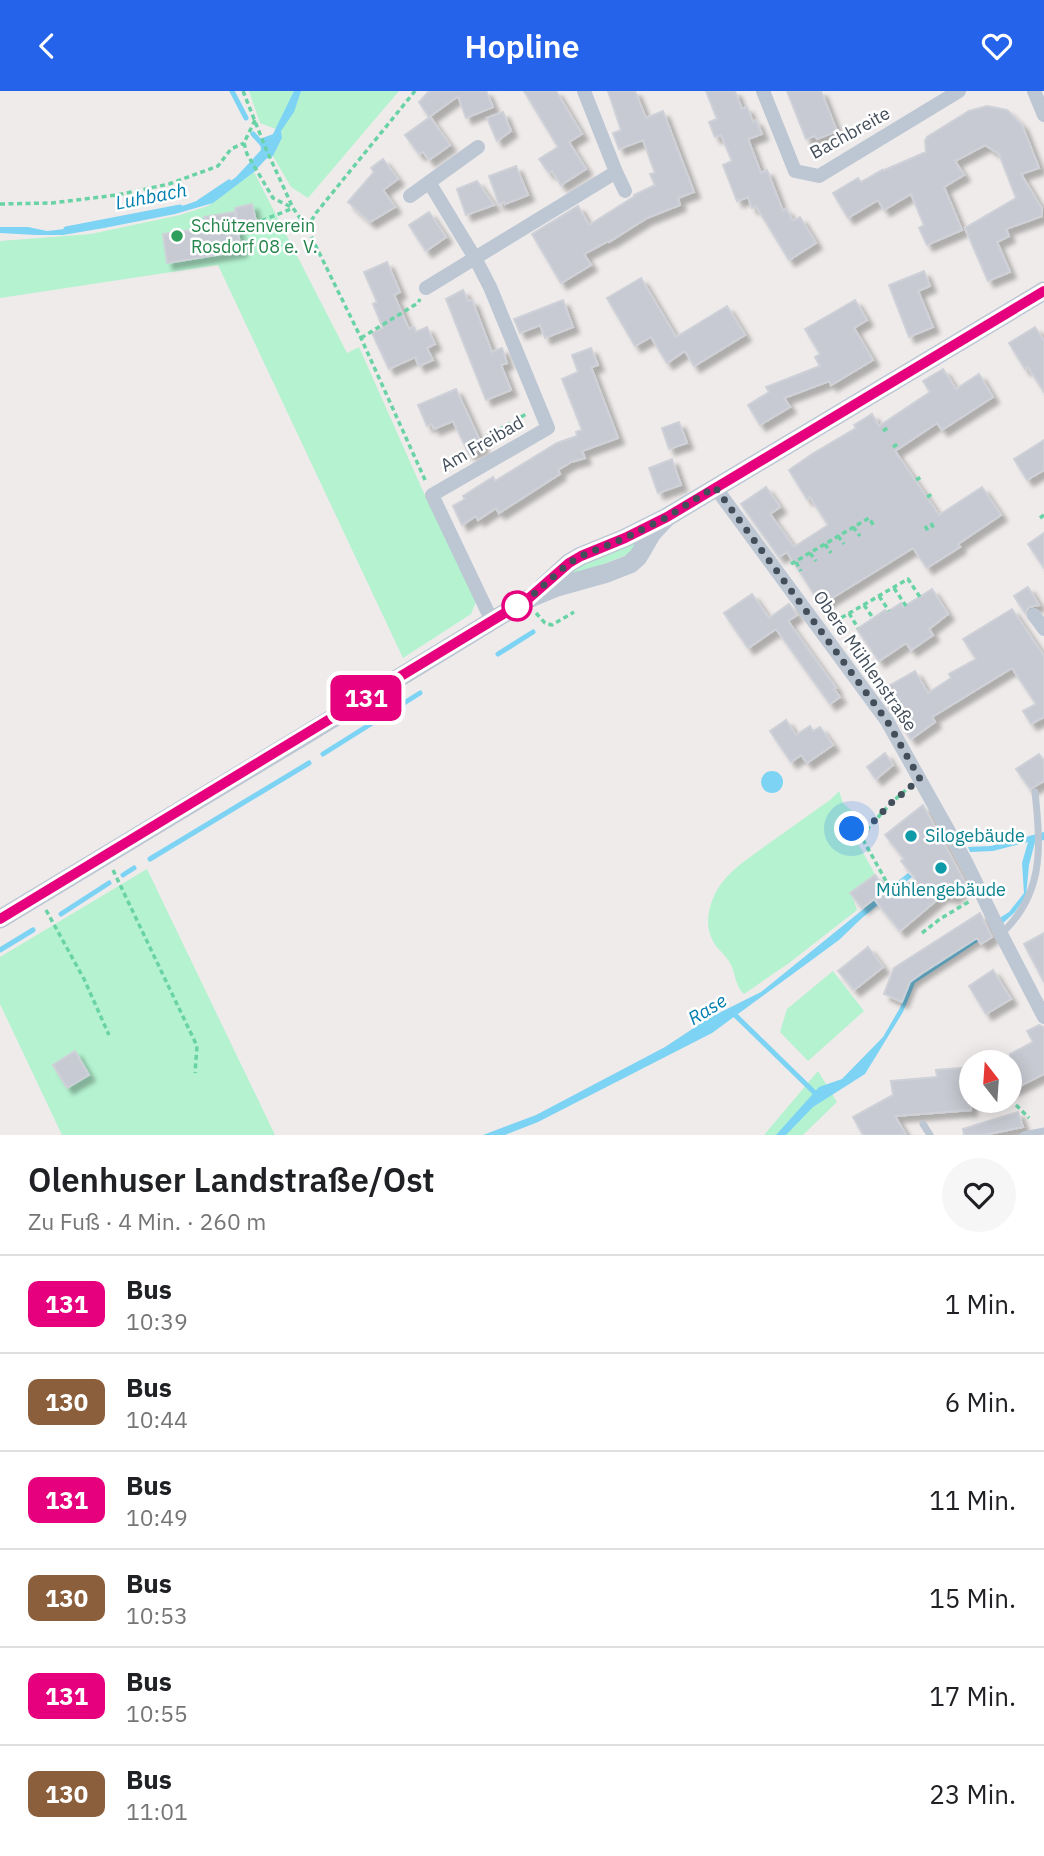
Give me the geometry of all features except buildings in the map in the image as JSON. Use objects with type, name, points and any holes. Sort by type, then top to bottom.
[{"type":"street","points":[[584,91],[625,191]]},
{"type":"street","name":"Bachbreite","points":[[762,91],[795,171],[818,176],[959,91]]},
{"type":"street","points":[[1034,91],[1044,115]]},
{"type":"street","points":[[411,196],[478,147]]},
{"type":"street","points":[[426,288],[616,172]]},
{"type":"street","name":"Am Freibad","points":[[429,182],[490,287],[548,428],[432,495],[492,621]]},
{"type":"street","points":[[0,919],[528,599],[569,563],[667,517],[1044,291]]},
{"type":"street","name":"Obere Mühlenstraße","points":[[715,487],[887,721],[966,862],[1044,1017]]},
{"type":"street","points":[[1034,615],[1044,629]]},
{"type":"lane","points":[[998,928],[1016,923],[1036,890],[1040,843],[1035,792]]},
{"type":"lane","points":[[923,1124],[930,1135]]},
{"type":"lane","points":[[1024,1135],[1044,1131]]},
{"type":"path","points":[[243,91],[293,208],[307,228],[361,338],[432,495]]},
{"type":"path","points":[[307,228],[316,213],[415,91]]},
{"type":"path","points":[[0,204],[52,203],[117,195],[169,184],[218,166],[231,149],[244,143],[255,120]]},
{"type":"path","points":[[244,143],[247,154],[273,198],[293,208]]},
{"type":"path","points":[[237,230],[293,208]]},
{"type":"path","points":[[361,338],[418,303],[426,288]]},
{"type":"path","points":[[495,459],[483,439],[539,407]]},
{"type":"path","points":[[883,431],[889,427]]},
{"type":"path","points":[[893,447],[899,443]]},
{"type":"path","points":[[778,573],[869,518],[874,526]]},
{"type":"path","points":[[931,523],[934,529]]},
{"type":"path","points":[[925,526],[929,532]]},
{"type":"path","points":[[853,527],[860,536]]},
{"type":"path","points":[[838,535],[844,544]]},
{"type":"path","points":[[825,544],[831,553]]},
{"type":"path","points":[[810,553],[816,561]]},
{"type":"path","points":[[796,562],[801,571]]},
{"type":"path","points":[[820,630],[908,579],[920,597]]},
{"type":"path","points":[[894,588],[906,606]]},
{"type":"path","points":[[879,596],[889,611]]},
{"type":"path","points":[[528,599],[538,616],[551,625],[574,612]]},
{"type":"path","points":[[864,605],[873,618]]},
{"type":"path","points":[[849,613],[858,628]]},
{"type":"path","points":[[860,836],[891,803],[920,779]]},
{"type":"path","points":[[850,830],[860,836],[886,881]]},
{"type":"path","points":[[113,871],[194,1036],[197,1046],[195,1073]]},
{"type":"path","points":[[922,933],[981,895]]},
{"type":"path","points":[[47,912],[84,979],[109,1035]]},
{"type":"path","points":[[1022,1111],[1029,1118]]},
{"type":"green space","points":[[249,91],[399,91],[308,198],[291,187],[273,156],[282,138],[281,131],[260,123]]},
{"type":"green space","points":[[254,172],[347,353],[359,347],[476,602],[471,614],[403,658],[218,265],[0,298],[0,241],[91,234],[180,215],[208,206]]},
{"type":"green space","points":[[639,537],[631,553],[571,577],[566,572]]},
{"type":"green space","points":[[839,791],[843,803],[865,823],[860,831],[848,826],[875,875],[851,893],[857,910],[744,994],[738,986],[731,964],[710,934],[708,920],[713,897],[725,879],[740,865]]},
{"type":"green space","points":[[147,869],[275,1135],[62,1135],[0,1004],[0,957]]},
{"type":"green space","points":[[833,971],[864,1011],[808,1061],[780,1032],[787,1009]]},
{"type":"green space","points":[[818,1071],[837,1102],[803,1135],[764,1135]]},
{"type":"water","points":[[294,91],[301,91],[294,112],[281,131],[282,138],[273,156],[213,203],[175,214],[63,235],[0,233],[0,227],[28,227],[47,231],[83,227],[166,210],[211,196],[236,177],[261,150],[260,139],[273,134]]},
{"type":"water","points":[[772,771],[780,774],[783,782],[780,790],[772,793],[764,790],[761,782],[764,774]]},
{"type":"water","points":[[1044,832],[1044,840],[1035,842],[1029,865],[1026,896],[1015,912],[1001,925],[998,919],[1009,912],[1024,893],[1022,863],[1028,842],[993,851],[970,852],[968,847],[991,846]]},
{"type":"water","points":[[908,873],[912,877],[839,940],[712,1033],[538,1122],[505,1135],[483,1135],[536,1115],[665,1047],[709,1018],[761,992]]},
{"type":"water","points":[[977,938],[979,941],[915,983],[903,1012],[865,1074],[813,1107],[786,1135],[776,1135],[819,1087],[842,1079],[883,1037],[901,1006],[910,982]]},
{"type":"waterway","points":[[232,91],[246,118]]},
{"type":"waterway","points":[[253,134],[263,145]]},
{"type":"waterway","name":"Luhbach","points":[[199,202],[229,182]]},
{"type":"waterway","name":"Luhbach","points":[[66,229],[180,207]]},
{"type":"waterway","points":[[498,654],[533,632]]},
{"type":"waterway","points":[[323,754],[420,693]]},
{"type":"waterway","points":[[150,859],[309,763]]},
{"type":"waterway","points":[[123,875],[134,868]]},
{"type":"waterway","points":[[61,914],[109,883]]},
{"type":"waterway","points":[[0,950],[33,930]]},
{"type":"waterway","name":"Rase","points":[[733,1013],[818,1096]]},
{"type":"bus line","name":"131","points":[[0,919],[528,599],[569,563],[667,517],[1044,291]]},
{"type":"place","name":"Schützenverein Rosdorf 08 e. V.","points":[[177,236]]},
{"type":"place","name":"Silogebäude","points":[[911,836]]},
{"type":"place","name":"Mühlengebäude","points":[[941,868]]},
{"type":"route","points":[[517,606],[510,610],[528,599],[569,563],[667,517],[715,487],[887,721],[920,779],[891,803],[860,836],[852,829]]}]
